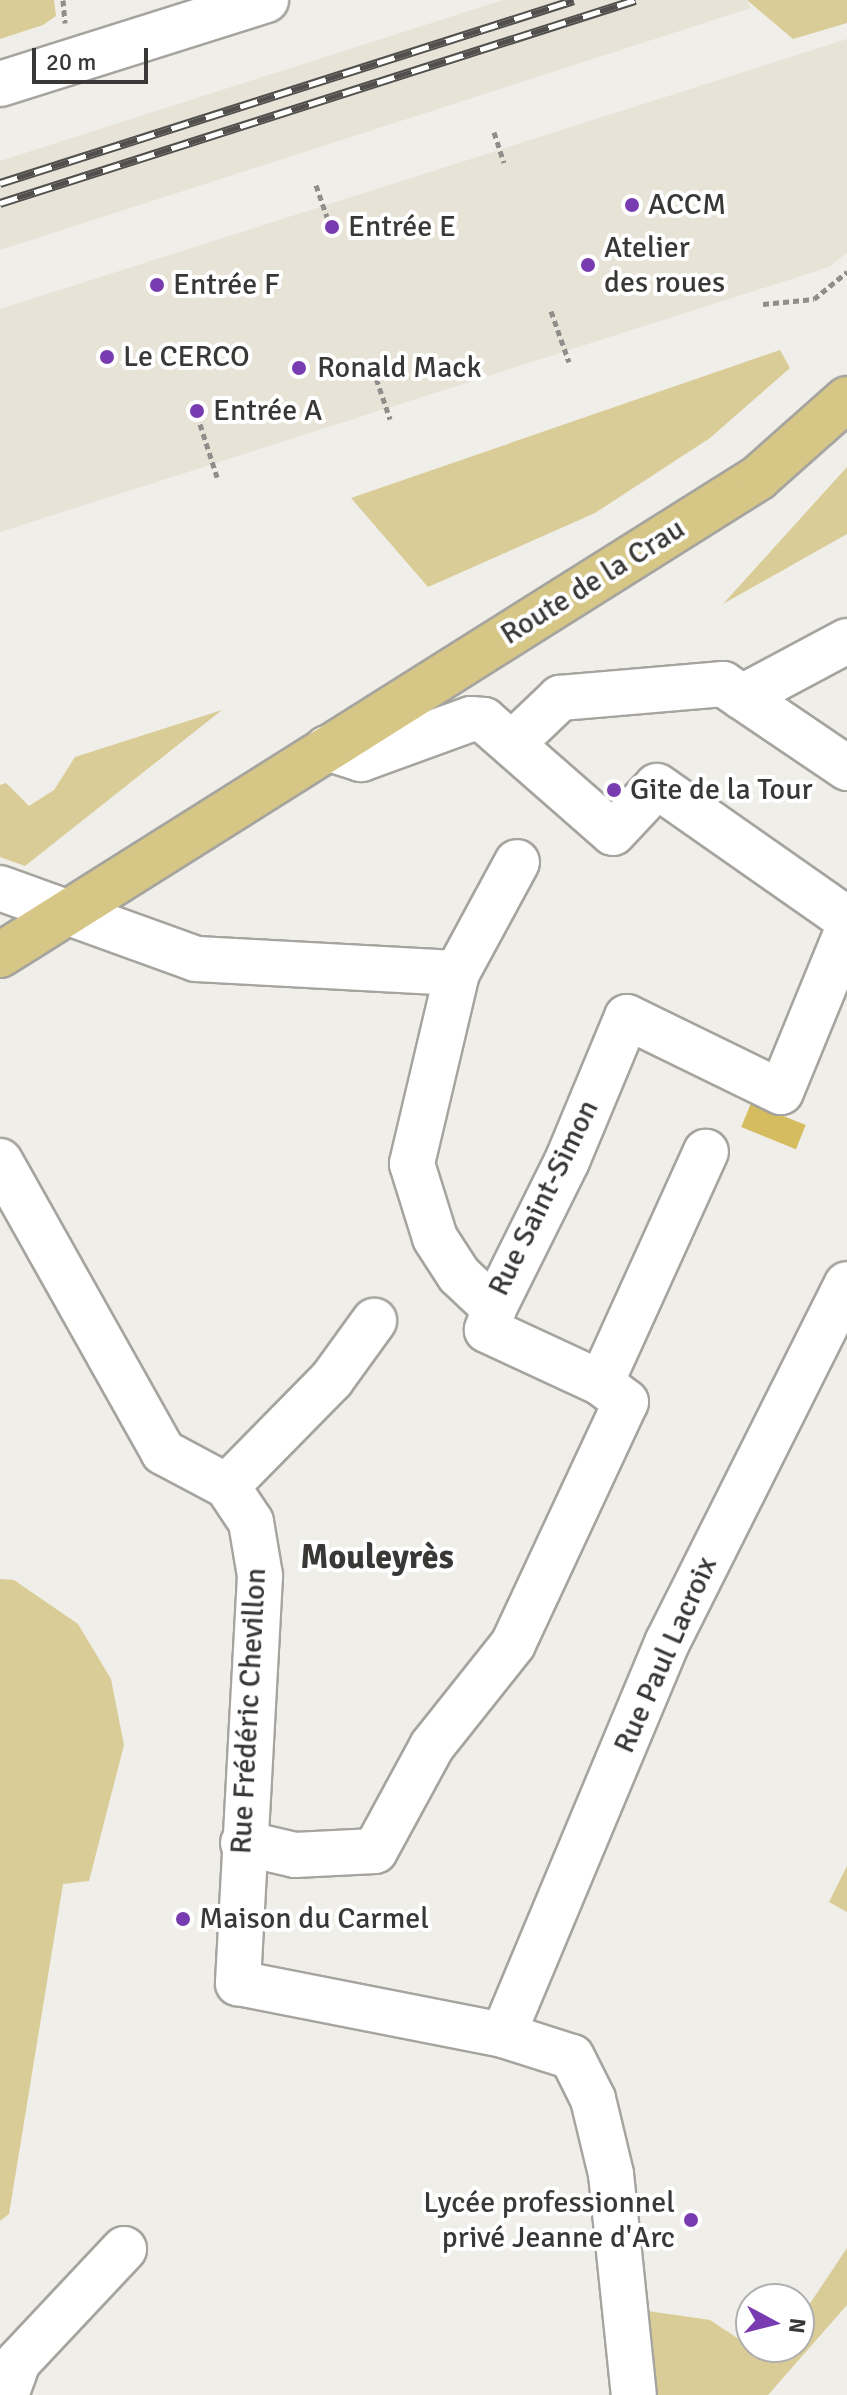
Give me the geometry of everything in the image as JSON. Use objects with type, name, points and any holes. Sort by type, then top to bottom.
[{"type":"main road","name":"Route de la Crau","points":[[0,955],[758,478],[847,399]]},
{"type":"street","points":[[0,84],[266,0]]},
{"type":"street","points":[[514,742],[560,698],[733,690],[847,641]]},
{"type":"street","points":[[733,690],[847,768]]},
{"type":"street","points":[[327,748],[361,759],[471,719],[484,720],[514,742],[613,833],[657,786],[847,919]]},
{"type":"street","name":"Rue Saint-Simon","points":[[517,862],[457,973],[412,1164],[435,1238],[459,1275],[494,1308],[567,1161],[627,1017],[781,1092],[847,931]]},
{"type":"street","points":[[0,888],[196,959],[457,973]]},
{"type":"street","points":[[601,1383],[706,1152]]},
{"type":"street","name":"Rue Frédéric Chevillon","points":[[0,1161],[163,1452],[227,1486],[251,1522],[260,1576],[243,1843],[238,1983],[503,2035]]},
{"type":"street","name":"Rue Paul Lacroix","points":[[503,2035],[668,1641],[833,1347],[847,1284]]},
{"type":"street","points":[[243,1843],[295,1855],[375,1851],[432,1746],[513,1644],[626,1402],[601,1383],[487,1330],[494,1308]]},
{"type":"street","points":[[227,1486],[332,1379],[374,1321]]},
{"type":"street","points":[[503,2035],[572,2057],[593,2099],[611,2174],[635,2394]]},
{"type":"street","points":[[6,2395],[18,2362],[124,2249]]},
{"type":"path","points":[[494,132],[504,162]]},
{"type":"path","points":[[316,185],[328,219]]},
{"type":"path","points":[[763,304],[814,299],[847,272]]},
{"type":"path","points":[[551,311],[569,362]]},
{"type":"path","points":[[373,369],[390,419]]},
{"type":"path","points":[[200,424],[217,477]]},
{"type":"shaded area","points":[[0,0],[54,0],[56,16],[43,25],[0,39]]},
{"type":"shaded area","points":[[503,0],[747,0],[751,8],[0,250],[0,161]]},
{"type":"shaded area","points":[[747,0],[847,0],[847,23],[793,39]]},
{"type":"shaded area","points":[[847,39],[847,253],[829,267],[0,532],[0,309]]},
{"type":"shaded area","points":[[780,350],[790,368],[710,438],[595,513],[428,587],[351,498]]},
{"type":"shaded area","points":[[847,467],[847,534],[723,604]]},
{"type":"shaded area","points":[[222,710],[25,866],[0,857],[0,785],[6,783],[29,806],[54,790],[75,757]]},
{"type":"shaded area","points":[[751,1103],[806,1125],[796,1149],[741,1127]]},
{"type":"shaded area","points":[[0,1579],[14,1580],[78,1624],[111,1679],[124,1745],[89,1881],[63,1884],[9,2214],[0,2221]]},
{"type":"shaded area","points":[[847,1866],[847,1912],[829,1902]]},
{"type":"shaded area","points":[[847,2248],[847,2305],[815,2341],[815,2296]]},
{"type":"shaded area","points":[[641,2310],[710,2320],[735,2337],[735,2363],[796,2363],[768,2395],[651,2395]]},
{"type":"railway","points":[[0,183],[574,0]]},
{"type":"railway","points":[[0,203],[635,0]]},
{"type":"place","name":"ACCM","points":[[632,205]]},
{"type":"place","name":"Entrée E","points":[[332,227]]},
{"type":"place","name":"Atelier des roues","points":[[588,265]]},
{"type":"place","name":"Entrée F","points":[[157,285]]},
{"type":"place","name":"Le CERCO","points":[[107,357]]},
{"type":"place","name":"Ronald Mack","points":[[299,368]]},
{"type":"place","name":"Entrée A","points":[[197,411]]},
{"type":"place","name":"Gite de la Tour","points":[[614,790]]},
{"type":"place","name":"Maison du Carmel","points":[[183,1919]]},
{"type":"place","name":"Lycée professionnel privé Jeanne d'Arc","points":[[691,2220]]},
{"type":"district","name":"Mouleyrès","points":[[377,1558]]}]
